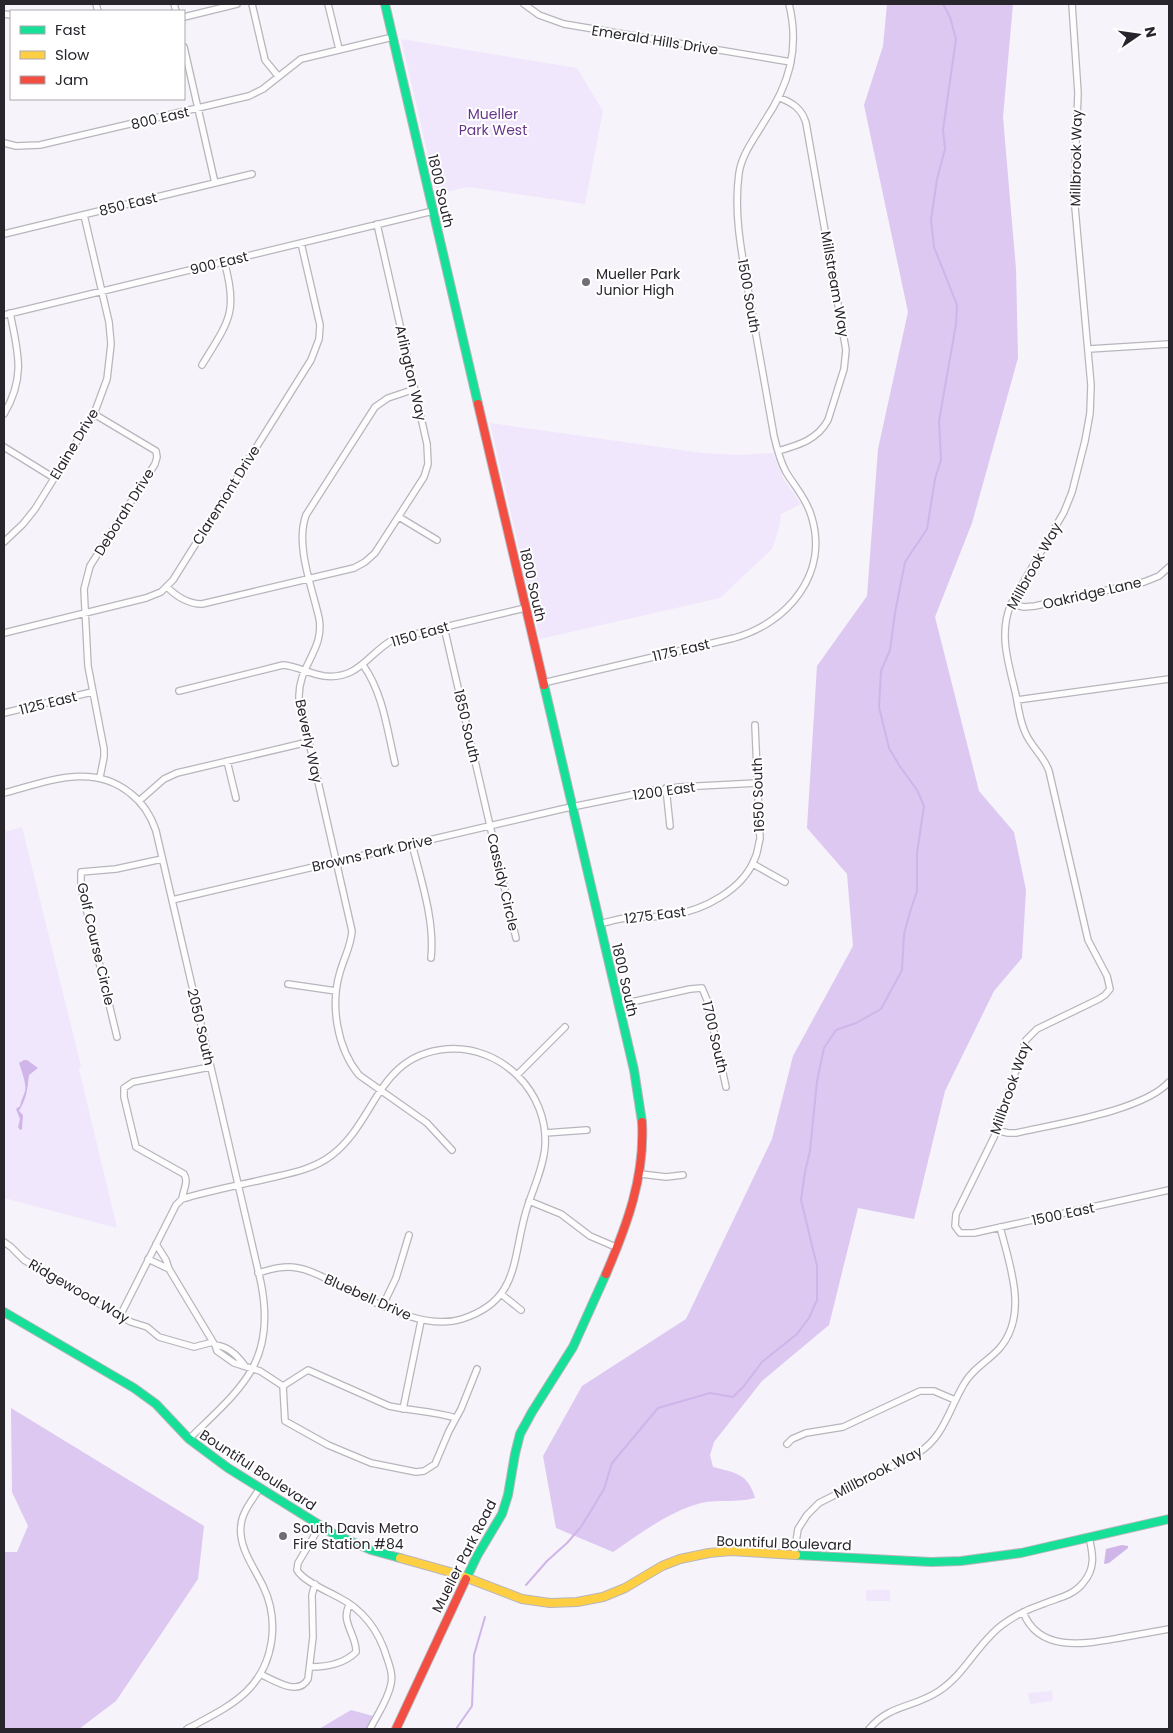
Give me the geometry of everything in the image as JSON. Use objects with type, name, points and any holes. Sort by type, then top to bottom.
[{"type":"main road","name":"1800 South","points":[[385,4],[618,1005],[643,1122],[641,1174]]},
{"type":"main road","name":"Mueller Park Road","points":[[396,1729],[466,1578],[504,1509],[516,1448],[526,1423],[561,1370],[573,1347],[632,1213],[641,1174]]},
{"type":"main road","name":"Bountiful Boulevard","points":[[4,1312],[134,1388],[156,1404],[189,1439],[210,1456],[345,1540],[371,1550],[466,1578],[522,1599],[564,1603],[602,1597],[625,1588],[662,1566],[690,1556],[725,1552],[952,1562],[999,1556],[1169,1519]]},
{"type":"street","points":[[185,16],[237,4]]},
{"type":"street","points":[[252,4],[264,57],[278,76]]},
{"type":"street","points":[[328,4],[339,49]]},
{"type":"street","name":"Emerald Hills Drive","points":[[524,4],[539,15],[564,24],[791,62]]},
{"type":"street","name":"1500 South","points":[[789,4],[793,36],[788,76],[780,98],[746,150],[739,179],[737,211],[740,246],[778,451],[786,472],[808,504],[815,530],[814,560],[803,588]]},
{"type":"street","name":"Millbrook Way","points":[[957,1231],[956,1214],[996,1130],[1024,1044],[1028,1037],[1041,1027],[1102,997],[1110,989],[1107,976],[1088,940],[1049,771],[1044,759],[1025,733],[1004,641],[1006,620],[1011,604],[1064,512],[1072,492],[1082,458],[1089,420],[1091,385],[1089,349],[1074,196],[1078,93],[1072,4]]},
{"type":"street","name":"800 East","points":[[4,143],[16,146],[40,145],[254,95],[301,58],[393,37]]},
{"type":"street","points":[[185,51],[215,183]]},
{"type":"street","name":"Millstream Way","points":[[778,451],[807,442],[814,438],[824,426],[828,420],[844,369],[846,350],[806,123],[797,107],[780,98]]},
{"type":"street","name":"850 East","points":[[4,234],[252,174]]},
{"type":"street","name":"900 East","points":[[7,314],[433,211]]},
{"type":"street","name":"Elaine Drive","points":[[4,542],[29,517],[94,414],[105,385],[110,356],[110,333],[84,215]]},
{"type":"street","name":"Arlington Way","points":[[167,587],[190,603],[202,604],[347,570],[366,562],[379,548],[424,477],[428,464],[428,444],[377,224]]},
{"type":"street","name":"Claremont Drive","points":[[4,633],[146,598],[161,592],[167,587],[260,442],[318,346],[320,325],[301,243]]},
{"type":"street","points":[[202,365],[224,329],[230,313],[231,288],[224,261]]},
{"type":"street","points":[[4,414],[15,391],[19,370],[18,348],[7,314]]},
{"type":"street","points":[[1089,349],[1169,344]]},
{"type":"street","name":"Beverly Way","points":[[415,389],[388,398],[375,407],[309,510],[304,521],[302,539],[320,630],[316,647],[303,670],[299,686],[299,698],[352,931],[350,946],[336,991],[338,1024],[347,1057],[360,1075],[427,1123],[452,1150]]},
{"type":"street","name":"Deborah Drive","points":[[85,614],[84,589],[90,566],[155,464],[157,454],[156,451],[147,445],[94,414]]},
{"type":"street","points":[[4,447],[54,478]]},
{"type":"street","points":[[399,517],[437,540]]},
{"type":"street","name":"Oakridge Lane","points":[[1011,604],[1024,607],[1035,606],[1144,582],[1159,576],[1169,567]]},
{"type":"street","name":"1175 East","points":[[543,683],[745,635],[757,630],[788,608],[803,588]]},
{"type":"street","name":"1150 East","points":[[179,691],[277,666],[289,666],[320,676],[346,674],[363,665],[379,649],[394,639],[525,608]]},
{"type":"street","points":[[4,793],[67,777],[100,777],[104,749],[88,666],[85,614]]},
{"type":"street","name":"1850 South","points":[[444,627],[490,826]]},
{"type":"street","points":[[363,665],[375,683],[380,698],[395,763]]},
{"type":"street","points":[[1017,700],[1169,679]]},
{"type":"street","name":"1125 East","points":[[4,713],[92,692]]},
{"type":"street","name":"1650 South","points":[[753,864],[760,839],[754,725]]},
{"type":"street","points":[[140,801],[158,784],[171,776],[308,742]]},
{"type":"street","points":[[227,761],[236,798]]},
{"type":"street","name":"2050 South","points":[[100,777],[122,786],[140,801],[154,825],[264,1296],[265,1324],[261,1349],[253,1368],[232,1399],[189,1439]]},
{"type":"street","name":"1200 East","points":[[572,807],[666,788],[757,783]]},
{"type":"street","points":[[666,788],[670,826]]},
{"type":"street","name":"Browns Park Drive","points":[[172,900],[572,807]]},
{"type":"street","name":"Cassidy Circle","points":[[490,826],[516,938]]},
{"type":"street","points":[[412,844],[430,921],[431,958]]},
{"type":"street","name":"Golf Course Circle","points":[[117,1037],[81,887],[81,872],[116,869],[162,858]]},
{"type":"street","points":[[753,864],[785,882]]},
{"type":"street","name":"1275 East","points":[[599,924],[626,918],[652,918],[675,915],[698,908],[721,896],[739,882],[753,864]]},
{"type":"street","points":[[288,984],[336,991]]},
{"type":"street","name":"1700 South","points":[[618,1005],[702,988],[707,1000],[726,1087]]},
{"type":"street","points":[[517,1075],[565,1028]]},
{"type":"street","points":[[120,1316],[176,1205],[182,1199],[299,1171],[324,1160],[344,1144],[397,1069],[423,1054],[446,1049],[470,1050],[500,1061],[525,1083],[537,1101],[546,1133],[587,1130]]},
{"type":"street","points":[[182,1199],[183,1190],[187,1182],[184,1174],[136,1147],[124,1097],[124,1088],[133,1082],[210,1067]]},
{"type":"street","points":[[996,1130],[1012,1133],[1098,1114],[1151,1096],[1162,1090],[1169,1082]]},
{"type":"street","name":"Bluebell Drive","points":[[258,1273],[282,1267],[306,1270],[421,1321],[442,1323],[463,1319],[481,1310],[501,1294],[514,1270],[529,1201],[542,1167],[546,1133]]},
{"type":"street","points":[[641,1174],[666,1177],[682,1175]]},
{"type":"street","name":"1500 East","points":[[957,1231],[967,1234],[1000,1228],[1169,1190]]},
{"type":"street","points":[[529,1201],[561,1214],[590,1236],[618,1248]]},
{"type":"street","name":"Millbrook Way","points":[[794,1555],[798,1529],[812,1508],[827,1498],[924,1449],[939,1434],[969,1376],[1005,1340],[1015,1316],[1015,1292],[1000,1228]]},
{"type":"street","points":[[383,1305],[396,1278],[409,1235]]},
{"type":"street","name":"Ridgewood Way","points":[[4,1242],[24,1260],[131,1322],[148,1327],[156,1335],[194,1347],[214,1344]]},
{"type":"street","points":[[156,1244],[166,1260],[168,1269],[214,1344],[216,1351],[234,1363],[260,1371],[283,1386]]},
{"type":"street","points":[[148,1259],[168,1269]]},
{"type":"street","points":[[501,1294],[521,1310]]},
{"type":"street","points":[[403,1409],[421,1321]]},
{"type":"street","points":[[283,1386],[308,1370],[389,1406],[435,1412],[456,1418]]},
{"type":"street","points":[[283,1386],[285,1422],[328,1445],[372,1463],[424,1472],[435,1464],[448,1431],[478,1370]]},
{"type":"street","points":[[787,1444],[799,1435],[843,1427],[920,1391],[929,1390],[955,1400]]},
{"type":"street","points":[[188,1729],[239,1698],[251,1686],[260,1674],[272,1644],[272,1610],[267,1594],[244,1548],[240,1527],[244,1514],[260,1488]]},
{"type":"street","points":[[320,1526],[296,1567],[298,1574],[350,1604],[367,1619],[384,1647],[391,1673],[391,1684],[370,1729]]},
{"type":"street","points":[[870,1729],[878,1720],[894,1709],[925,1699],[944,1688],[960,1674],[981,1644],[994,1631],[1023,1612],[1072,1593],[1082,1584],[1093,1564],[1089,1536]]},
{"type":"street","points":[[260,1674],[283,1685],[298,1687],[306,1683],[314,1636],[312,1595],[315,1584]]},
{"type":"street","points":[[310,1668],[342,1662],[356,1652],[356,1644],[349,1630],[346,1618],[350,1604]]},
{"type":"street","points":[[1023,1612],[1028,1624],[1035,1631],[1050,1639],[1067,1643],[1090,1643],[1169,1629]]},
{"type":"green space","name":"Mueller Park West","points":[[401,39],[577,68],[603,111],[585,204],[468,187],[437,194]]},
{"type":"green space","points":[[490,423],[702,453],[739,455],[773,453],[783,478],[801,504],[781,514],[779,528],[772,549],[720,598],[540,639]]},
{"type":"green space","points":[[22,827],[81,1066],[79,1069],[117,1228],[4,1198],[4,832]]},
{"type":"green space","points":[[866,1590],[890,1590],[890,1601],[866,1601]]},
{"type":"green space","points":[[1052,1691],[1053,1701],[1030,1704],[1028,1693]]},
{"type":"shaded area","points":[[887,4],[1013,4],[1003,117],[1016,269],[1018,358],[972,523],[935,617],[979,791],[1014,832],[1026,890],[1022,958],[994,991],[945,1091],[914,1219],[858,1208],[829,1325],[762,1381],[714,1442],[710,1455],[713,1467],[740,1475],[749,1483],[755,1498],[708,1502],[689,1507],[655,1524],[613,1552],[556,1528],[543,1456],[582,1386],[686,1319],[772,1139],[793,1056],[853,946],[847,874],[807,828],[817,666],[867,596],[878,449],[908,312],[864,105],[883,46]]},
{"type":"shaded area","points":[[24,1060],[38,1068],[29,1075],[24,1102],[19,1111],[23,1115],[22,1129],[20,1130],[18,1127],[20,1119],[16,1109],[20,1106],[25,1091],[25,1081],[19,1063]]},
{"type":"shaded area","points":[[11,1408],[204,1526],[198,1579],[116,1701],[79,1729],[4,1729],[4,1552],[17,1552],[28,1526],[12,1492]]},
{"type":"shaded area","points":[[1122,1545],[1128,1546],[1128,1548],[1109,1563],[1104,1564],[1106,1549]]},
{"type":"shaded area","points":[[351,1710],[373,1716],[369,1729],[319,1729]]},
{"type":"waterway","points":[[526,1585],[581,1527],[604,1489],[612,1463],[658,1408],[710,1393],[733,1397],[762,1362],[797,1334],[809,1318],[817,1300],[817,1266],[801,1200],[810,1151],[817,1081],[824,1048],[836,1030],[856,1023],[881,1009],[902,970],[904,934],[917,891],[917,853],[924,806],[917,790],[889,748],[879,707],[881,671],[890,650],[905,562],[927,529],[935,479],[941,460],[939,421],[956,324],[957,305],[934,247],[931,220],[937,179],[945,149],[943,130],[956,39],[950,17],[943,4]]},
{"type":"waterway","points":[[456,1729],[472,1706],[474,1655],[485,1617]]},
{"type":"traffic: fast","points":[[385,4],[478,404]]},
{"type":"traffic: fast","points":[[544,685],[634,1070],[642,1122]]},
{"type":"traffic: fast","points":[[466,1579],[477,1556],[502,1514],[508,1495],[520,1434],[573,1347],[606,1274]]},
{"type":"traffic: fast","points":[[4,1312],[134,1388],[156,1404],[189,1439],[228,1468],[334,1534],[371,1550],[400,1558]]},
{"type":"traffic: fast","points":[[796,1555],[931,1562],[961,1561],[1021,1553],[1169,1519]]},
{"type":"traffic: slow","points":[[400,1558],[457,1574],[522,1599],[550,1603],[577,1602],[603,1597],[625,1588],[662,1566],[680,1559],[709,1553],[731,1551],[796,1555]]},
{"type":"traffic: jam","points":[[478,404],[544,685]]},
{"type":"traffic: jam","points":[[606,1274],[633,1200],[641,1162],[642,1122]]},
{"type":"traffic: jam","points":[[396,1729],[466,1579]]},
{"type":"place","name":"Mueller Park Junior High","points":[[586,282]]},
{"type":"place","name":"South Davis Metro Fire Station #84","points":[[283,1536]]}]
